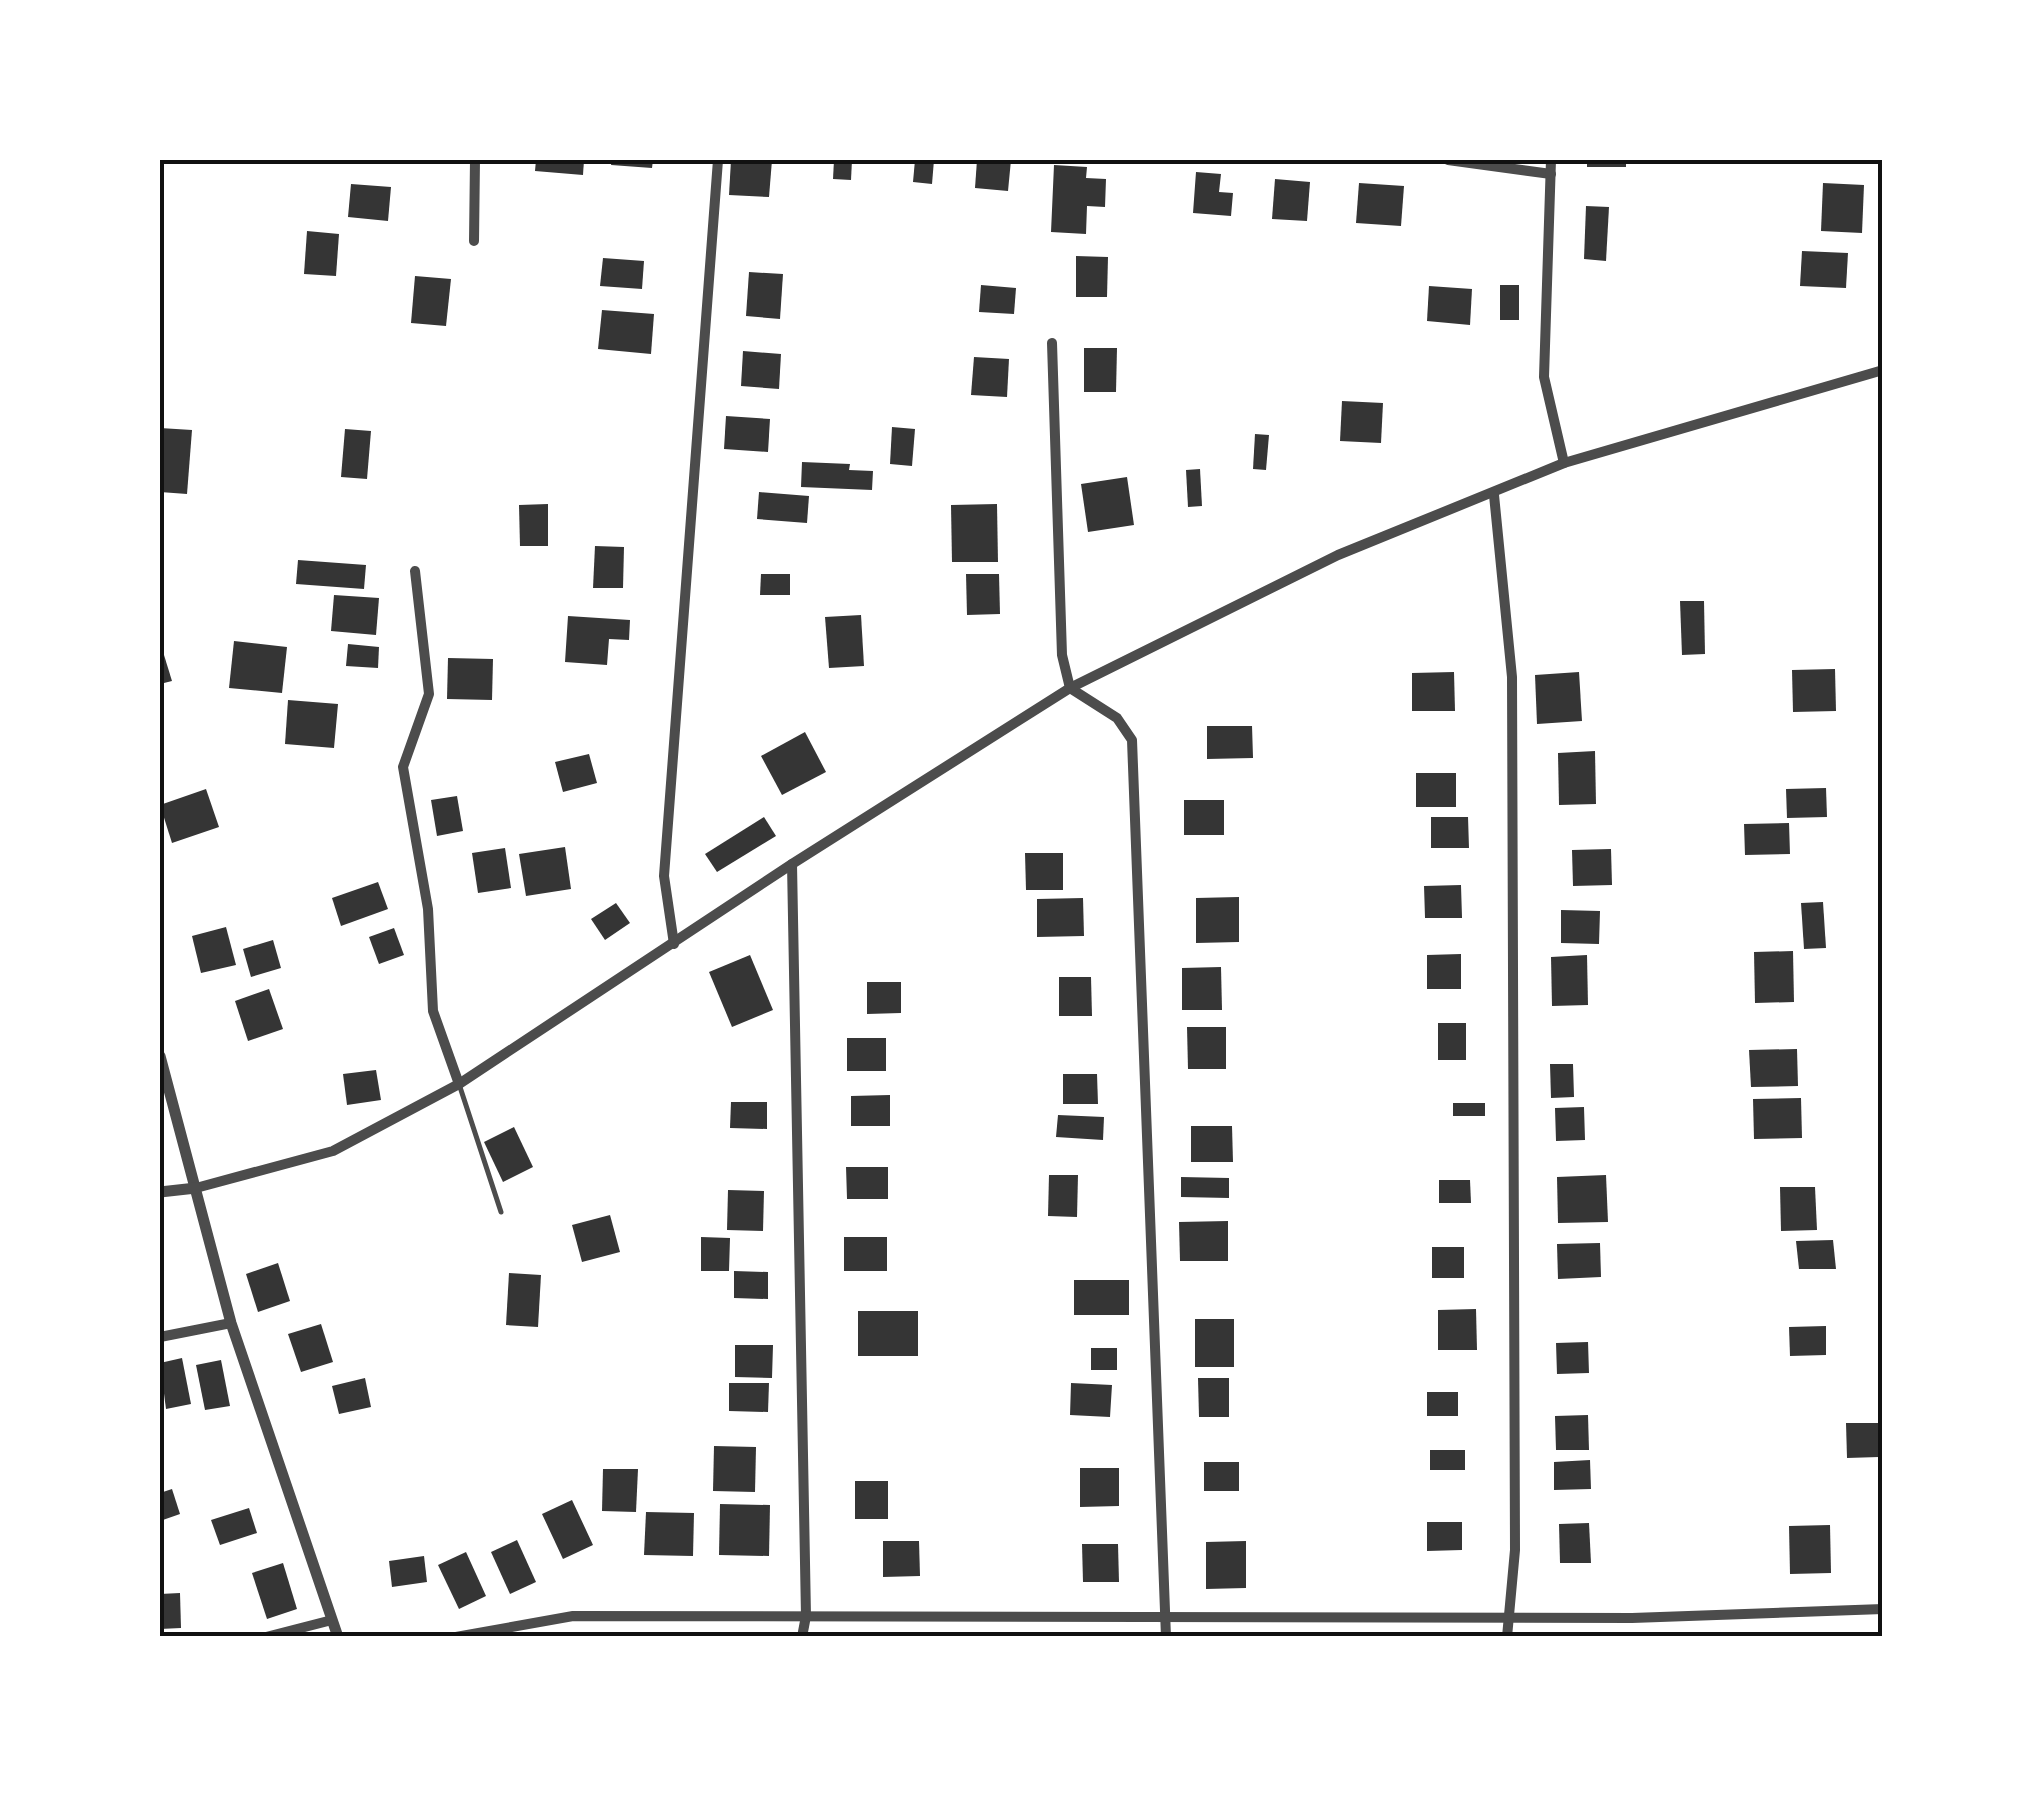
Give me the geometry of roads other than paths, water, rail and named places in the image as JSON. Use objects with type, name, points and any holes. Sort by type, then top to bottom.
[{"type":"street","points":[[474,242],[475,160]]},
{"type":"street","points":[[674,944],[664,876],[718,160]]},
{"type":"street","points":[[1448,160],[1551,174]]},
{"type":"street","points":[[1550,160],[1544,377],[1564,463]]},
{"type":"street","points":[[1052,342],[1062,655],[1070,688],[1117,718],[1132,740],[1166,1637]]},
{"type":"street","points":[[160,1192],[196,1188],[333,1151],[459,1084],[792,864],[1070,688],[1338,555],[1494,495],[1564,463],[1883,370]]},
{"type":"street","points":[[1494,495],[1508,600],[1512,697],[1515,1550],[1506,1637]]},
{"type":"street","points":[[415,571],[429,694],[402,767],[428,909],[434,1010],[459,1084]]},
{"type":"street","points":[[792,864],[806,1616],[802,1637]]},
{"type":"street","points":[[160,1056],[231,1323],[338,1637]]},
{"type":"street","points":[[160,1337],[231,1323]]},
{"type":"street","points":[[456,1637],[573,1616],[1632,1618],[1883,1609]]},
{"type":"street","points":[[266,1637],[332,1620]]},
{"type":"lane","points":[[459,1084],[501,1212]]}]
